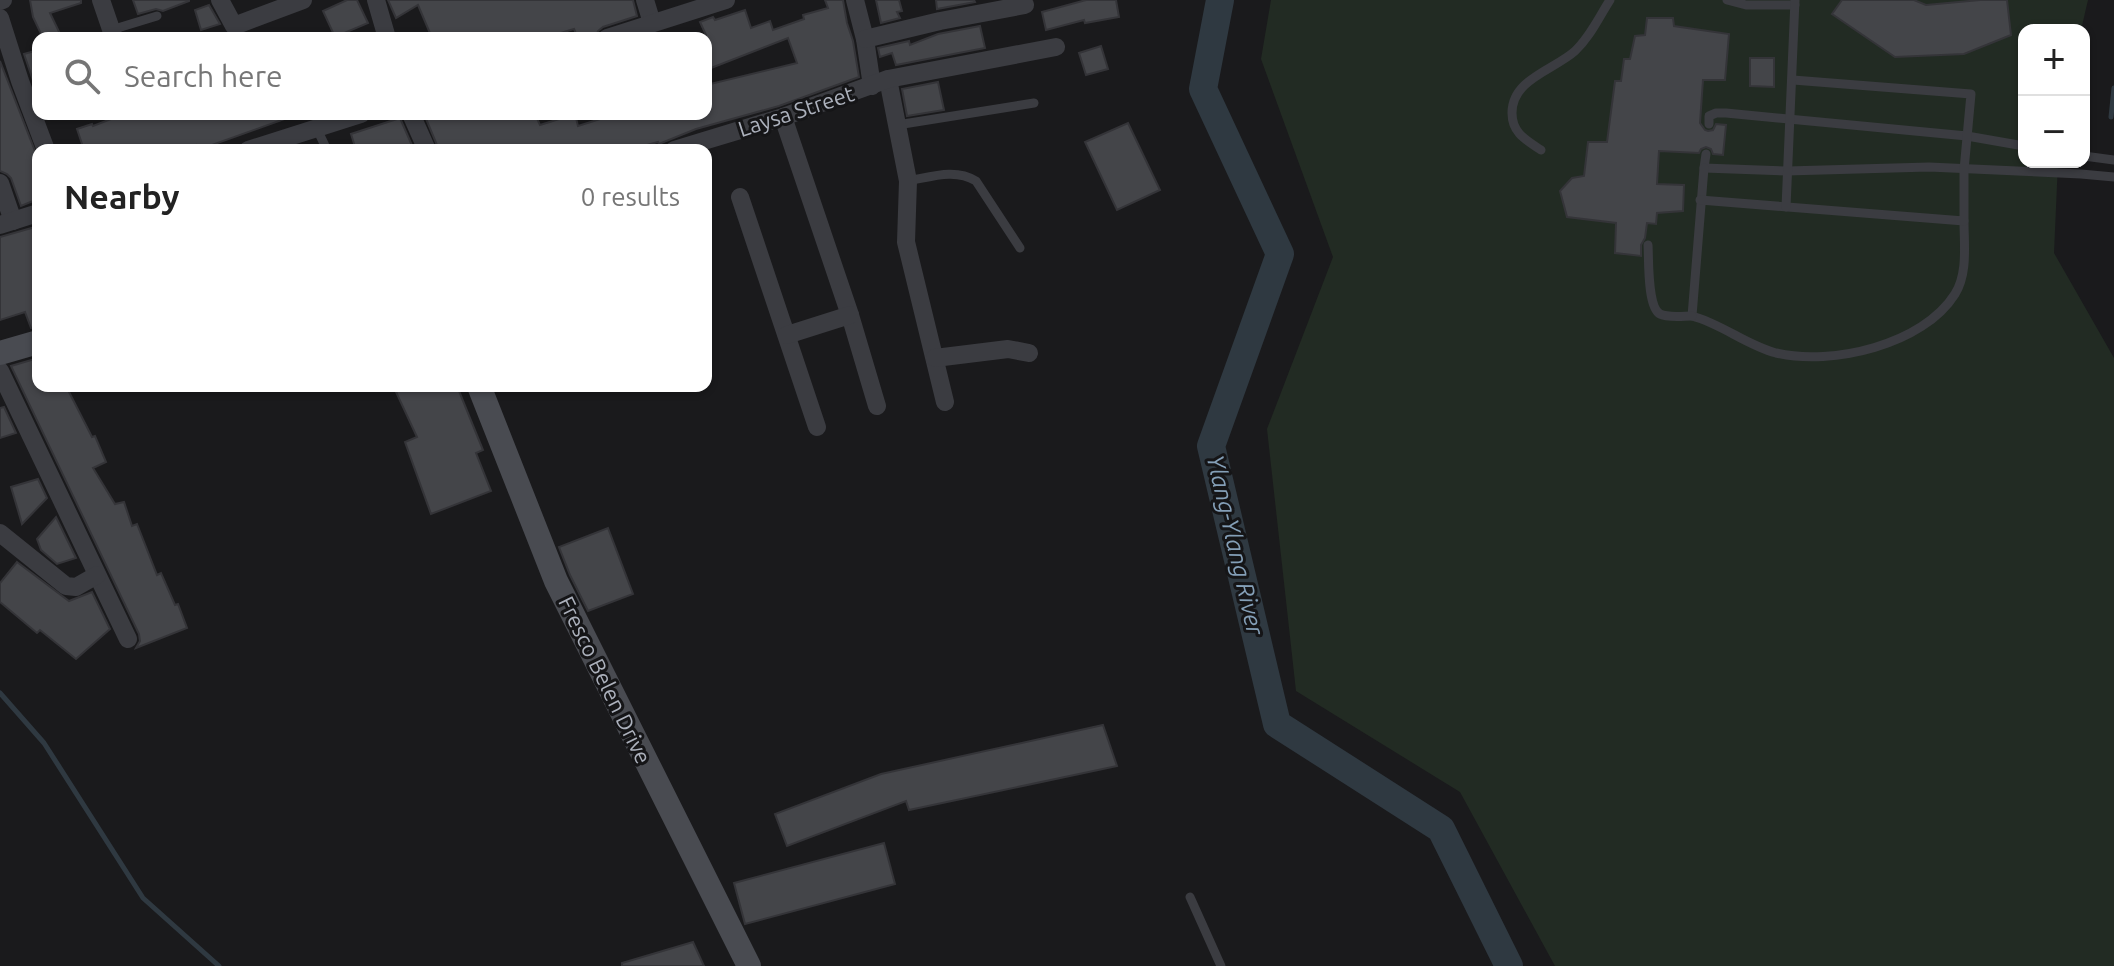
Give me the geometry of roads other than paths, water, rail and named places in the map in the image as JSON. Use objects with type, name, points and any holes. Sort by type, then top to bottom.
[{"type":"street","points":[[101,0],[111,32]]},
{"type":"street","points":[[220,0],[234,26],[303,0]]},
{"type":"street","points":[[376,0],[385,32]]},
{"type":"street","points":[[645,0],[652,23]]},
{"type":"street","points":[[625,32],[726,0]]},
{"type":"street","points":[[855,0],[865,39],[897,125],[908,181],[906,242],[945,402]]},
{"type":"street","points":[[865,39],[1025,5]]},
{"type":"street","points":[[0,18],[29,78]]},
{"type":"street","name":"Laysa Street","points":[[694,144],[880,83],[1056,47]]},
{"type":"street","points":[[783,117],[850,315],[877,406]]},
{"type":"street","points":[[39,120],[45,144]]},
{"type":"street","points":[[268,144],[343,120]]},
{"type":"street","points":[[414,120],[424,144]]},
{"type":"street","points":[[0,183],[6,223],[32,215]]},
{"type":"street","points":[[740,197],[817,427]]},
{"type":"street","points":[[787,335],[850,315]]},
{"type":"street","points":[[0,353],[32,344]]},
{"type":"street","points":[[935,358],[1008,349],[1029,353]]},
{"type":"street","points":[[0,371],[128,639]]},
{"type":"street","name":"Fresco Belen Drive","points":[[481,392],[556,581],[749,966]]},
{"type":"street","points":[[0,533],[66,586],[76,587],[97,575]]},
{"type":"lane","points":[[1541,150],[1516,131],[1512,117],[1516,95],[1527,82],[1572,53],[1585,40],[1610,0]]},
{"type":"lane","points":[[1727,0],[1746,5],[1795,2],[1786,207]]},
{"type":"lane","points":[[117,32],[157,16]]},
{"type":"lane","points":[[1648,245],[1652,301],[1656,311],[1662,315],[1709,320],[1734,336],[1777,353],[1823,356],[1890,343],[1913,333],[1931,320],[1956,293],[1963,272],[1964,170],[1971,94],[1793,80]]},
{"type":"lane","points":[[897,125],[1034,103]]},
{"type":"lane","points":[[1709,124],[1709,116],[1716,113],[1967,136],[2018,145]]},
{"type":"lane","points":[[317,129],[324,144]]},
{"type":"lane","points":[[1692,316],[1706,154]]},
{"type":"lane","points":[[2090,157],[2114,160]]},
{"type":"lane","points":[[1704,168],[1787,171],[1929,167],[2114,177],[2114,170]]},
{"type":"lane","points":[[908,181],[951,174],[966,175],[976,181],[1020,248]]},
{"type":"lane","points":[[1700,200],[1964,221]]},
{"type":"lane","points":[[1190,897],[1221,966]]},
{"type":"waterway","name":"Ylang-Ylang River","points":[[1220,0],[1203,89],[1280,254],[1211,446],[1277,724],[1441,829],[1509,966]]},
{"type":"waterway","points":[[2111,117],[2114,88]]},
{"type":"waterway","points":[[0,693],[44,743],[143,898],[219,966]]}]
